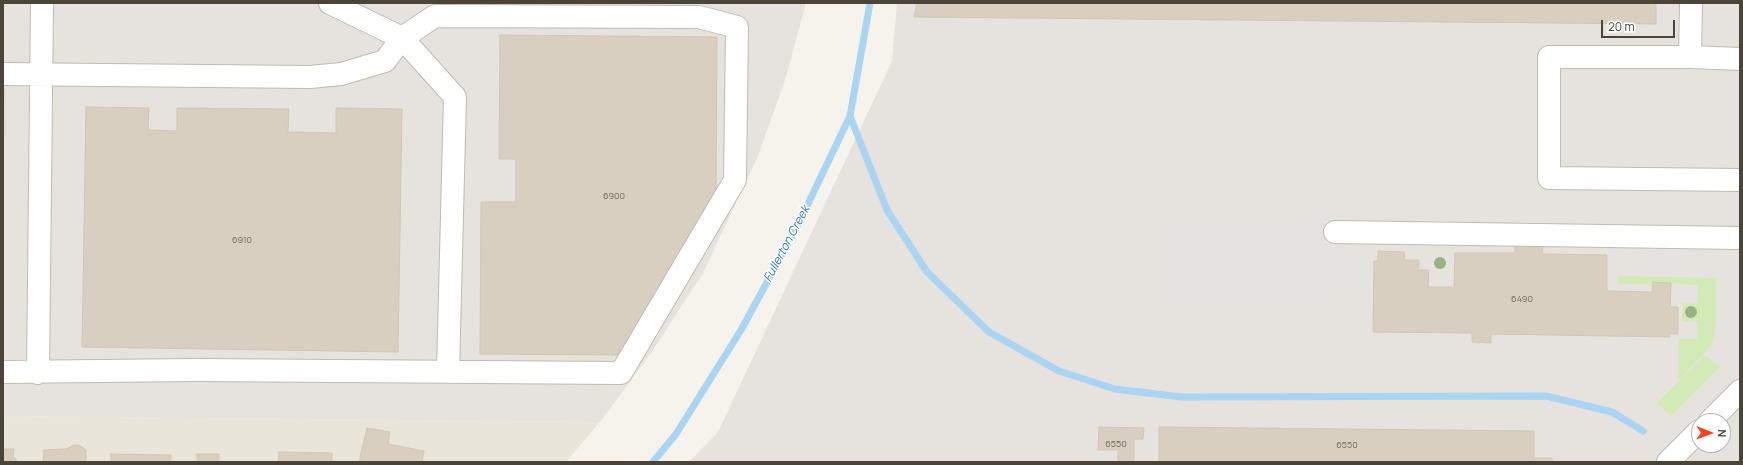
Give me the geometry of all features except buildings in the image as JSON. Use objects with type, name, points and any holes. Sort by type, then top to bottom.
[{"type":"street","points":[[38,373],[42,3]]},
{"type":"street","points":[[330,3],[402,38],[455,97],[448,372]]},
{"type":"street","points":[[1690,57],[1691,3]]},
{"type":"street","points":[[3,74],[310,77],[341,74],[385,61],[402,38],[435,16],[699,17],[737,27],[735,180],[621,373],[195,370],[38,373],[3,372]]},
{"type":"street","points":[[1740,59],[1690,57],[1549,58],[1549,178],[1740,180]]},
{"type":"street","points":[[1335,232],[1740,238]]},
{"type":"street","points":[[1718,413],[1740,391]]},
{"type":"street","points":[[1668,462],[1691,440]]},
{"type":"shaded area","points":[[3,3],[806,3],[786,77],[758,156],[703,273],[651,353],[600,422],[3,416]]},
{"type":"shaded area","points":[[897,3],[1740,3],[1740,462],[689,462],[718,432],[892,61]]},
{"type":"shaded area","points":[[1163,216],[1346,218],[1346,253],[1366,254],[1366,293],[1330,293],[1329,311],[1162,308]]},
{"type":"shaded area","points":[[1636,248],[1685,249],[1685,269],[1636,269]]},
{"type":"shaded area","points":[[3,416],[600,422],[566,462],[3,462]]},
{"type":"green space","points":[[1618,276],[1716,278],[1716,322],[1713,342],[1704,354],[1678,381],[1679,339],[1697,339],[1698,322],[1682,321],[1683,303],[1697,304],[1698,285],[1653,282],[1653,284],[1617,284]]},
{"type":"green space","points":[[1705,355],[1720,367],[1671,416],[1657,403]]},
{"type":"waterway","name":"Fullerton Creek","points":[[653,462],[676,434],[741,330],[796,229],[850,116],[870,3]]},
{"type":"waterway","points":[[850,116],[887,210],[927,272],[989,332],[1059,371],[1115,389],[1181,397],[1546,396],[1612,412],[1643,431]]}]
